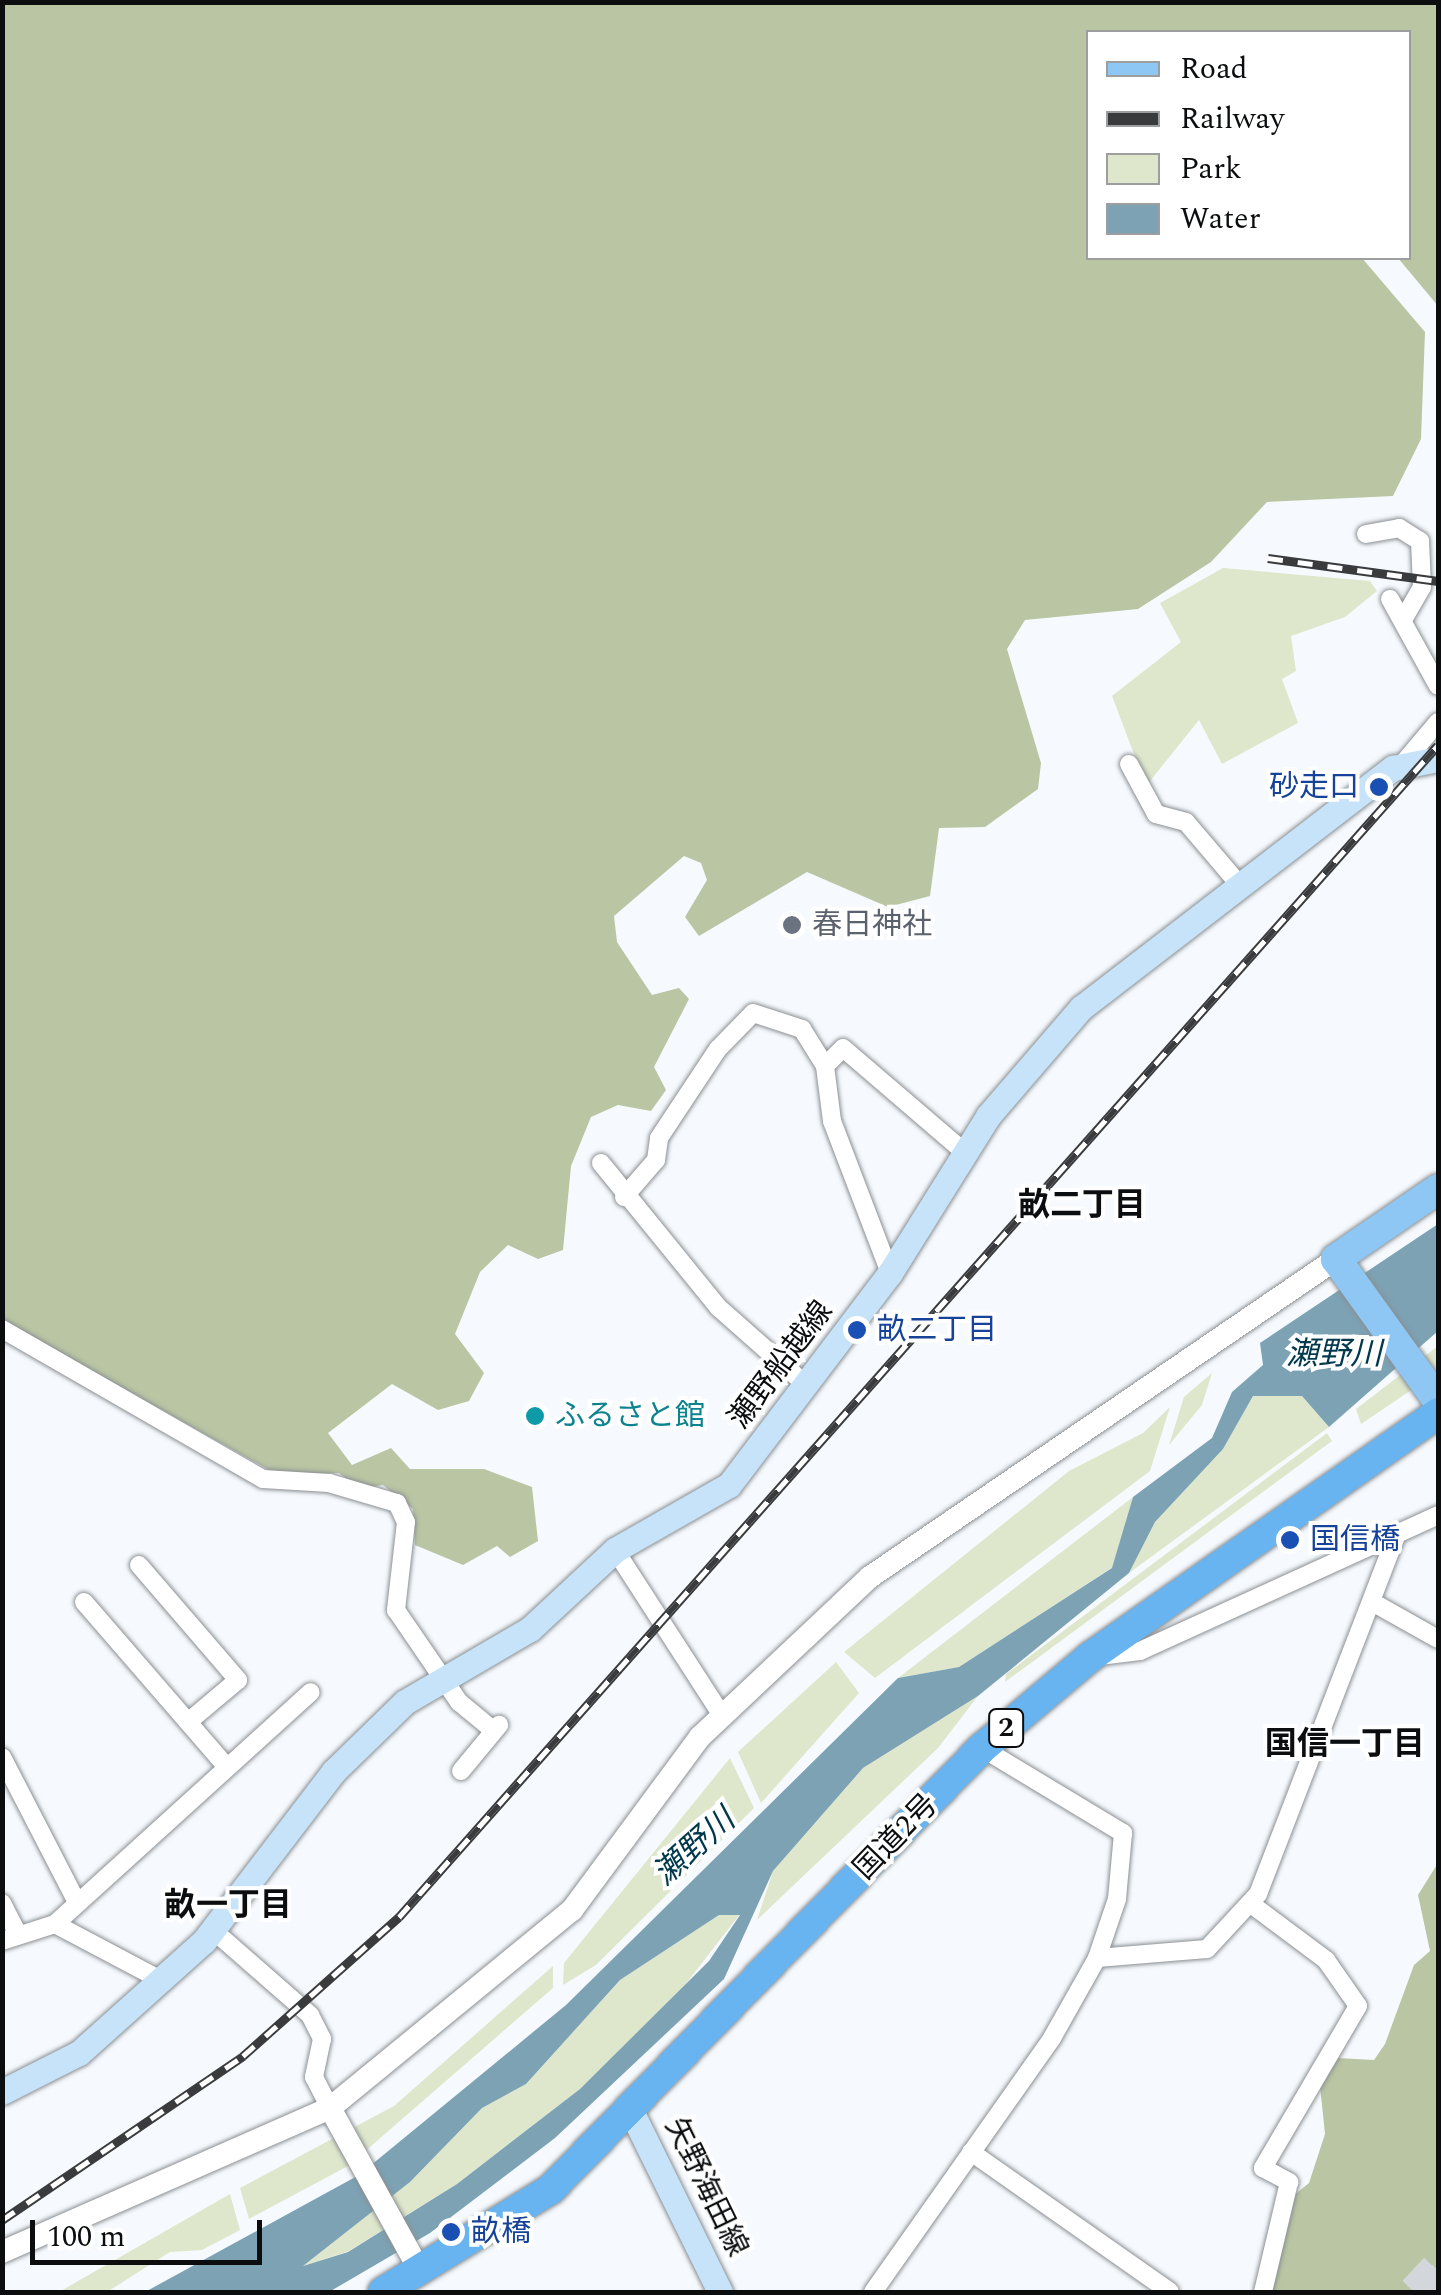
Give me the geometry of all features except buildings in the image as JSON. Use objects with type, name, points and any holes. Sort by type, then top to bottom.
[{"type":"highway","name":"国道2号","points":[[383,2292],[415,2260],[551,2189],[632,2111],[982,1748],[1090,1657],[1435,1400]]},
{"type":"main road","points":[[1405,761],[1438,758]]},
{"type":"main road","name":"瀬野船越線","points":[[2,2092],[79,2053],[155,1977],[214,1931],[334,1772],[405,1702],[530,1629],[615,1550],[712,1500],[890,1274],[964,1151],[1081,1008],[1238,883],[1405,761]]},
{"type":"main road","points":[[1435,1400],[1339,1263],[1438,1189]]},
{"type":"main road","name":"矢野海田線","points":[[632,2111],[720,2292]]},
{"type":"street","points":[[1366,534],[1399,528],[1420,541],[1422,587],[1402,621]]},
{"type":"street","points":[[1390,599],[1438,686]]},
{"type":"street","points":[[1405,761],[1438,722]]},
{"type":"street","points":[[1129,764],[1156,814],[1186,822],[1238,883]]},
{"type":"street","points":[[624,1198],[656,1160],[659,1138],[718,1049],[753,1013],[802,1029],[825,1066],[832,1122],[890,1274]]},
{"type":"street","points":[[825,1066],[843,1048],[964,1151]]},
{"type":"street","points":[[601,1163],[624,1198],[720,1308],[806,1385]]},
{"type":"street","points":[[2,2252],[335,2118],[572,1910],[720,1714],[926,1533],[1339,1263]]},
{"type":"street","points":[[2,1330],[264,1478],[330,1483],[397,1504],[406,1522],[393,1602],[445,1678],[498,1727],[461,1771]]},
{"type":"street","points":[[1090,1657],[1140,1651],[1438,1515]]},
{"type":"street","points":[[1097,1958],[1207,1949],[1251,1904],[1374,1602],[1396,1536]]},
{"type":"street","points":[[615,1550],[720,1714]]},
{"type":"street","points":[[139,1564],[238,1680],[188,1722]]},
{"type":"street","points":[[84,1602],[227,1767]]},
{"type":"street","points":[[1374,1602],[1438,1639]]},
{"type":"street","points":[[2,1903],[10,1938],[54,1924],[312,1692]]},
{"type":"street","points":[[873,2292],[971,2152],[1097,1958],[1116,1899],[1123,1833],[982,1748]]},
{"type":"street","points":[[2,1757],[77,1902]]},
{"type":"street","points":[[1251,1904],[1326,1960],[1358,2006],[1263,2168],[1289,2182],[1263,2292]]},
{"type":"street","points":[[54,1924],[155,1977]]},
{"type":"street","points":[[214,1931],[310,2015],[322,2039],[314,2077],[415,2260]]},
{"type":"street","points":[[971,2152],[1170,2292]]},
{"type":"green space","points":[[3,3],[1438,3],[1438,306],[1400,260],[1411,260],[1411,30],[1086,30],[1086,260],[1364,260],[1425,332],[1421,439],[1393,496],[1267,502],[1211,562],[1138,609],[1025,620],[1007,649],[1041,763],[1038,789],[985,827],[939,828],[930,896],[888,907],[807,872],[699,936],[685,917],[707,880],[701,863],[684,856],[614,916],[617,942],[652,995],[679,988],[689,999],[654,1067],[666,1090],[651,1111],[618,1105],[591,1117],[571,1166],[563,1250],[538,1259],[508,1245],[480,1272],[455,1334],[484,1373],[469,1401],[438,1410],[392,1384],[328,1433],[352,1465],[391,1448],[410,1469],[484,1469],[532,1487],[538,1541],[510,1557],[497,1546],[463,1565],[415,1545],[413,1509],[383,1485],[360,1489],[339,1473],[278,1475],[3,1321]]},
{"type":"green space","points":[[1223,568],[1370,581],[1377,591],[1345,617],[1291,636],[1296,671],[1282,679],[1298,723],[1222,764],[1199,720],[1146,786],[1112,696],[1181,642],[1160,603]]},
{"type":"green space","points":[[1438,1346],[1438,1372],[1361,1424],[1356,1409]]},
{"type":"green space","points":[[1212,1373],[1202,1405],[1169,1445],[1184,1397]]},
{"type":"green space","points":[[1253,1396],[1302,1396],[1329,1427],[1129,1573],[1155,1522],[1223,1449]]},
{"type":"green space","points":[[1170,1407],[1150,1471],[875,1678],[844,1652],[1069,1471],[1143,1433]]},
{"type":"green space","points":[[1327,1433],[1332,1441],[1005,1682],[1006,1674]]},
{"type":"green space","points":[[1133,1497],[1113,1567],[959,1667],[898,1678]]},
{"type":"green space","points":[[836,1662],[859,1693],[761,1803],[738,1752]]},
{"type":"green space","points":[[978,1696],[938,1748],[757,1920],[773,1871],[863,1768]]},
{"type":"green space","points":[[730,1758],[754,1808],[596,1965],[563,1985],[564,1963]]},
{"type":"green space","points":[[1438,1863],[1438,2292],[1268,2292],[1293,2196],[1309,2183],[1325,2134],[1320,2086],[1338,2058],[1374,2060],[1385,2044],[1414,1965],[1430,1951],[1418,1895]]},
{"type":"green space","points":[[740,1914],[657,2021],[580,2089],[457,2184],[349,2251],[303,2266],[410,2182],[482,2108],[526,2084],[620,1980],[719,1915]]},
{"type":"green space","points":[[553,1966],[553,1988],[348,2166],[249,2219],[240,2188],[394,2106]]},
{"type":"green space","points":[[230,2194],[240,2230],[202,2250],[170,2252],[107,2292],[59,2292]]},
{"type":"water","name":"瀬野川","points":[[1438,1224],[1438,1331],[1329,1427],[1302,1396],[1253,1396],[1223,1449],[1155,1522],[1129,1573],[978,1696],[863,1768],[773,1871],[724,1979],[555,2138],[430,2233],[329,2292],[145,2292],[359,2175],[566,2005],[898,1678],[959,1667],[1112,1568],[1133,1497],[1212,1438],[1232,1392],[1263,1365],[1260,1343]],"holes":[[[719,1915],[740,1915],[709,1961],[580,2089],[457,2184],[348,2252],[303,2266],[410,2182],[482,2108],[526,2084],[620,1980]]]},
{"type":"tunnel","points":[[1414,2292],[1438,2266]]},
{"type":"railway","points":[[1268,558],[1438,581]]},
{"type":"railway","points":[[2,2220],[243,2056],[399,1917],[1438,745]]},
{"type":"place","name":"砂走口","points":[[1379,787]]},
{"type":"place","name":"春日神社","points":[[792,925]]},
{"type":"place","name":"畝二丁目","points":[[857,1330]]},
{"type":"place","name":"ふるさと館","points":[[535,1416]]},
{"type":"place","name":"国信橋","points":[[1290,1540]]},
{"type":"place","name":"畝橋","points":[[451,2232]]},
{"type":"district","name":"畝二丁目","points":[[1082,1206]]},
{"type":"district","name":"国信一丁目","points":[[1345,1745]]},
{"type":"district","name":"畝一丁目","points":[[228,1906]]}]
